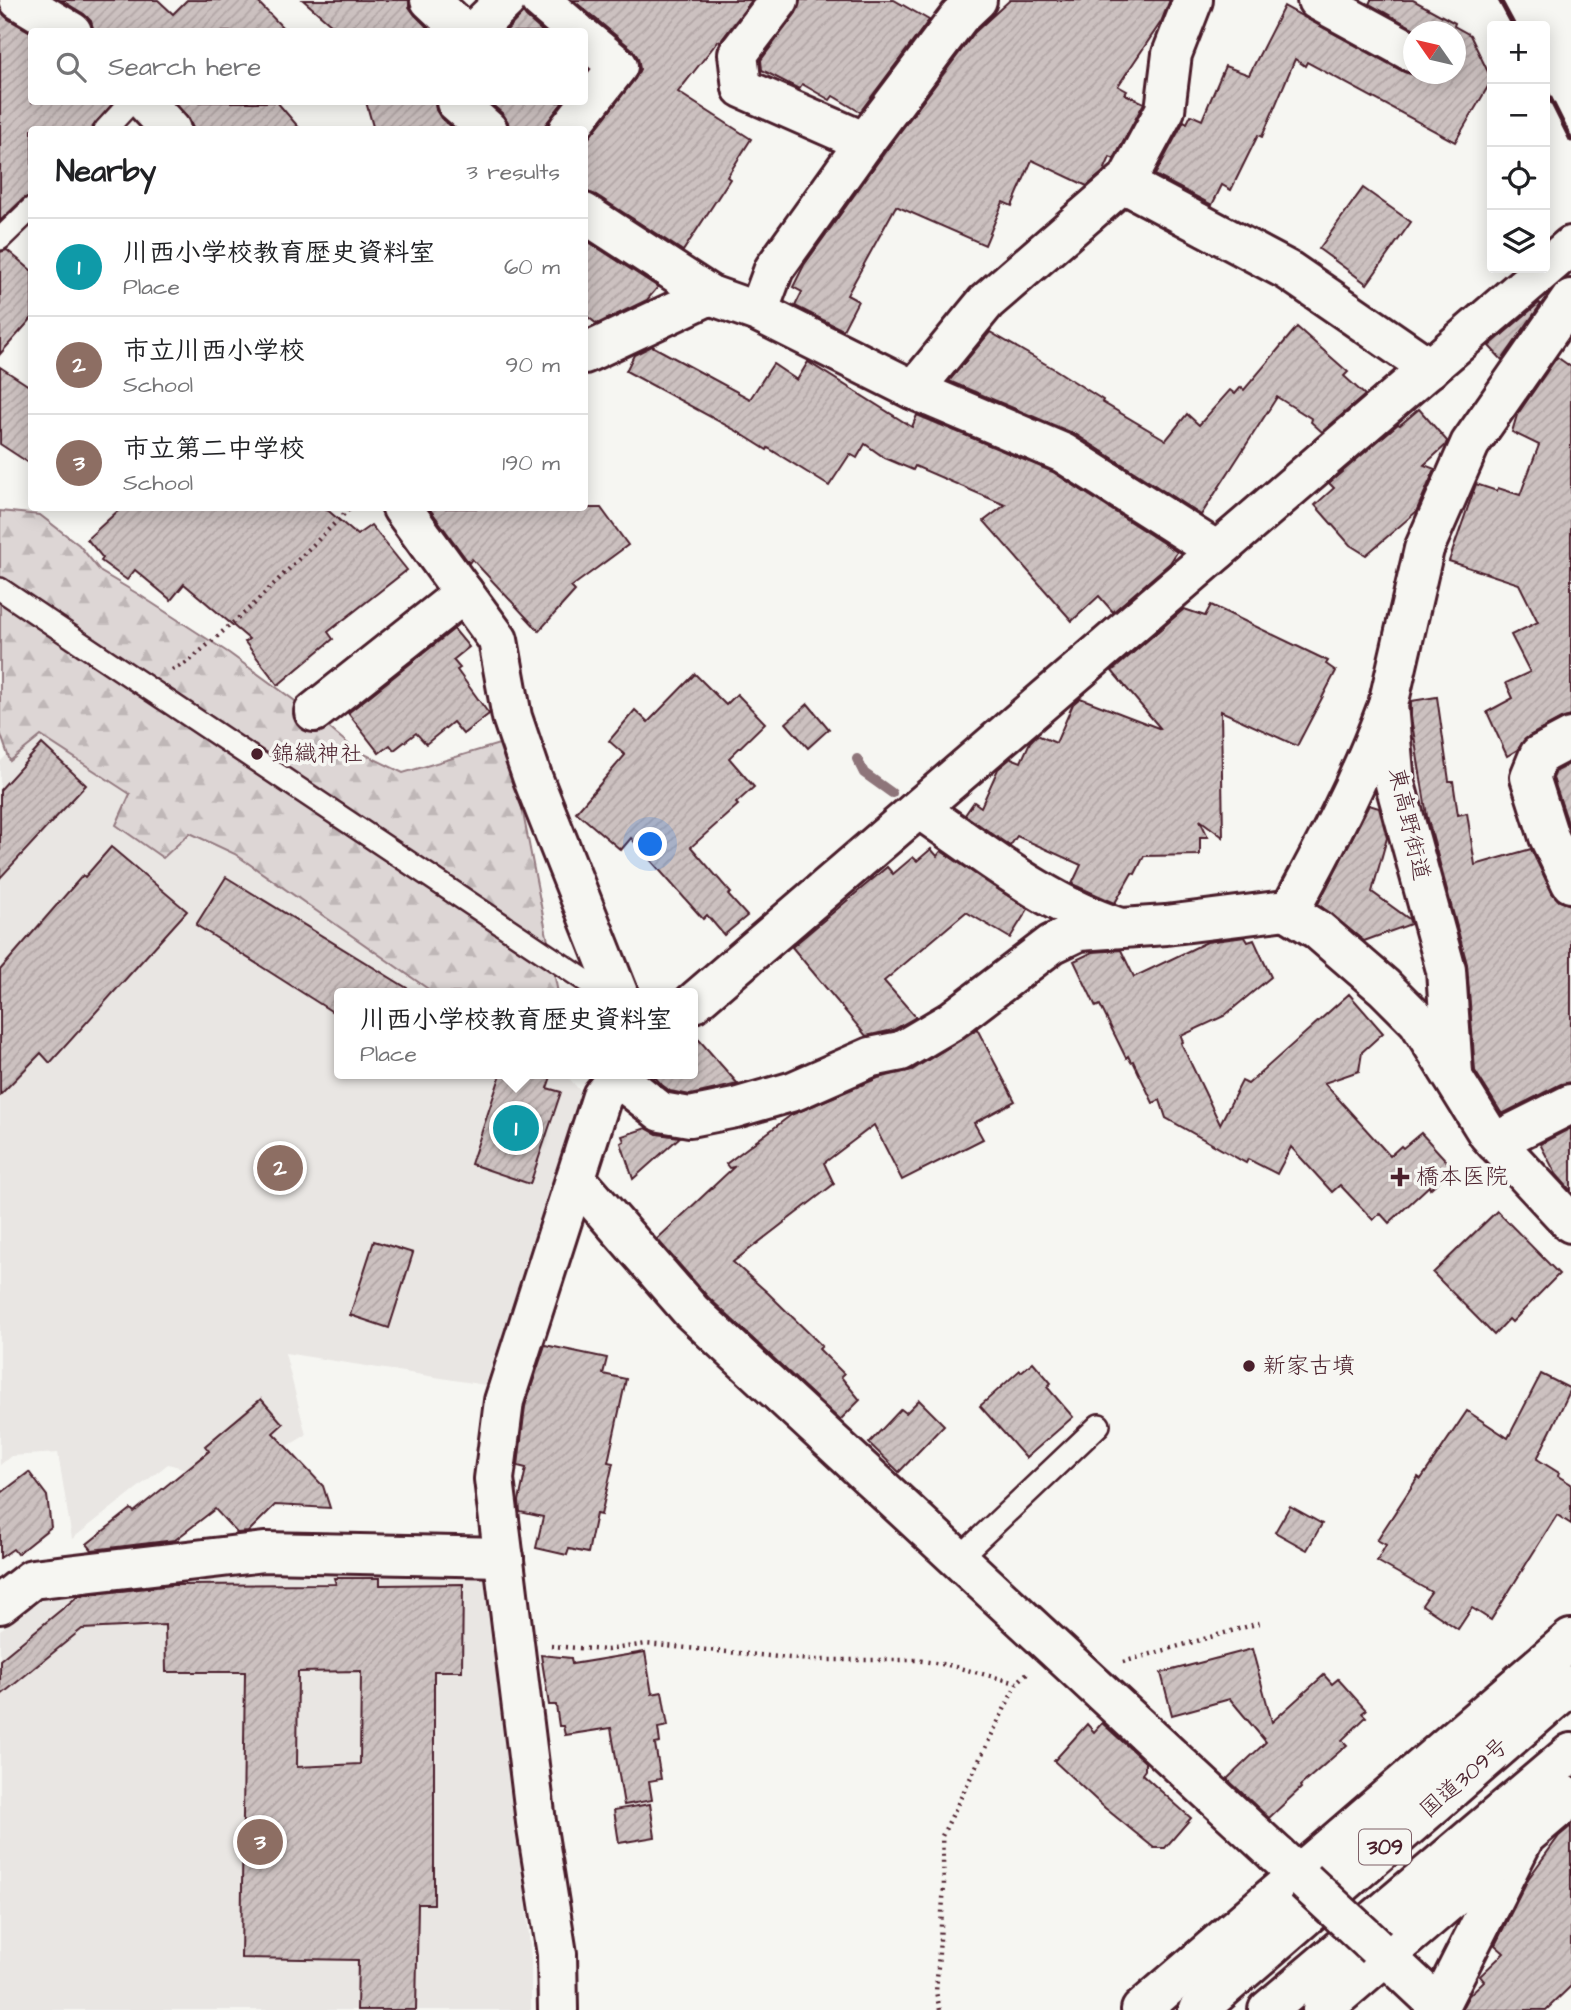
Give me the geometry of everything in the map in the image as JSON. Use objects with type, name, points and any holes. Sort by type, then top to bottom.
[{"type":"main road","points":[[19,0],[65,28]]},
{"type":"main road","points":[[430,0],[460,28]]},
{"type":"main road","points":[[477,28],[506,0]]},
{"type":"main road","points":[[540,0],[572,28]]},
{"type":"main road","points":[[779,0],[738,54],[742,88],[865,142]]},
{"type":"main road","points":[[758,312],[774,269],[959,17],[977,0]]},
{"type":"main road","points":[[914,390],[986,302],[1125,184],[1165,110],[1172,54],[1193,0]]},
{"type":"main road","points":[[1317,0],[1403,47]]},
{"type":"main road","points":[[588,41],[618,66],[588,104]]},
{"type":"main road","points":[[148,105],[167,126]]},
{"type":"main road","points":[[459,105],[483,126]]},
{"type":"main road","points":[[571,126],[588,105]]},
{"type":"main road","points":[[1125,184],[1289,271],[1430,368]]},
{"type":"main road","points":[[588,216],[710,295],[758,312],[914,390],[1063,453],[1217,551]]},
{"type":"main road","points":[[698,999],[1571,246]]},
{"type":"main road","points":[[588,352],[710,295]]},
{"type":"main road","name":"東高野街道","points":[[1571,299],[1470,444],[1423,549],[1388,705],[1395,784],[1446,970],[1454,1075],[1488,1134],[1571,1223]]},
{"type":"main road","points":[[404,511],[498,640],[512,717],[533,779],[616,988]]},
{"type":"main road","points":[[314,712],[464,593]]},
{"type":"main road","points":[[1289,912],[1327,842],[1375,741],[1388,705]]},
{"type":"main road","points":[[1571,738],[1539,755],[1530,777],[1549,837],[1571,883]]},
{"type":"main road","points":[[919,809],[1029,884],[1089,918],[1124,929]]},
{"type":"main road","points":[[622,1079],[661,1112],[690,1117],[735,1108],[794,1091],[871,1057],[901,1051],[950,1022],[1052,944],[1079,931],[1124,929],[1286,910],[1318,930],[1410,1012],[1454,1075]]},
{"type":"main road","points":[[558,2010],[557,1954],[536,1822],[494,1479],[505,1401],[602,1096],[616,1079]]},
{"type":"main road","points":[[1495,1142],[1571,1104]]},
{"type":"main road","points":[[576,1179],[692,1312],[1381,1951],[1439,2009],[1525,1836]]},
{"type":"main road","points":[[0,1604],[32,1579],[264,1552],[504,1557]]},
{"type":"main road","name":"309","points":[[1141,2010],[1293,1870],[1571,1639]]},
{"type":"main road","name":"国道309号","points":[[1198,2010],[1571,1685]]},
{"type":"main road","name":"309","points":[[1268,2010],[1571,1753]]},
{"type":"main road","points":[[1322,2010],[1381,1951],[1571,1797]]},
{"type":"lane","points":[[109,126],[128,105]]},
{"type":"lane","points":[[0,239],[28,212]]},
{"type":"lane","points":[[0,589],[597,988]]},
{"type":"lane","points":[[958,1559],[1100,1425]]},
{"type":"path","points":[[143,684],[188,662],[252,606],[347,511]]},
{"type":"path","points":[[1082,1673],[1264,1622]]},
{"type":"path","points":[[515,1644],[607,1650],[646,1644],[810,1660],[916,1660],[948,1665],[1017,1683],[942,1836],[944,1886],[936,1992],[940,2010]]},
{"type":"shaded area","points":[[76,732],[450,988],[334,988],[334,1079],[570,1079],[585,1096],[485,1385],[285,1353],[306,1435],[230,1481],[168,1464],[72,1539],[58,1453],[11,1456],[0,1465],[0,762],[27,734]]},
{"type":"shaded area","points":[[333,1569],[490,1570],[510,1726],[531,1958],[531,2010],[0,2010],[0,1630],[59,1588],[160,1576]]},
{"type":"green space","points":[[0,511],[40,515],[79,545],[101,572],[229,653],[313,714],[354,749],[403,773],[509,741],[557,988],[427,988],[235,854],[190,833],[163,858],[116,825],[130,794],[41,736],[10,761],[0,732]]},
{"type":"building","points":[[61,0],[158,0],[173,14],[187,0],[256,0],[283,28],[93,28],[91,21]]},
{"type":"building","points":[[303,0],[409,0],[409,7],[428,28],[335,28]]},
{"type":"building","points":[[573,0],[752,0],[678,92],[751,139],[727,177],[730,179],[683,251],[588,192],[588,139],[640,69],[638,58],[632,49]]},
{"type":"building","points":[[800,0],[894,0],[929,20],[860,112],[833,96],[830,100],[802,84],[799,89],[762,70],[761,60],[796,13]]},
{"type":"building","points":[[1010,0],[1170,0],[1161,22],[1118,86],[1127,91],[1125,94],[1144,103],[1114,159],[1110,157],[1104,171],[1087,186],[1032,160],[1012,206],[1003,202],[985,245],[896,206],[847,295],[858,301],[843,330],[795,306],[802,292],[793,287],[804,265],[975,32]]},
{"type":"building","points":[[1371,0],[1413,0],[1451,21],[1403,23],[1369,4]]},
{"type":"building","points":[[1284,6],[1403,71],[1403,84],[1466,84],[1466,33],[1470,35],[1487,70],[1487,88],[1455,142],[1307,62],[1305,66],[1295,59],[1262,137],[1258,135],[1231,190],[1222,185],[1212,205],[1155,175],[1184,121],[1187,123],[1191,115],[1202,120],[1225,66],[1249,75]]},
{"type":"building","points":[[0,11],[28,31],[28,105],[111,105],[93,126],[28,126],[28,197],[0,221]]},
{"type":"building","points":[[523,13],[538,28],[509,28]]},
{"type":"building","points":[[177,105],[280,105],[298,126],[192,126]]},
{"type":"building","points":[[367,105],[435,105],[441,118],[450,126],[373,126]]},
{"type":"building","points":[[492,105],[561,105],[544,126],[508,126],[503,114]]},
{"type":"building","points":[[1363,188],[1411,222],[1367,284],[1319,249]]},
{"type":"building","points":[[588,242],[658,287],[647,300],[597,324],[588,317]]},
{"type":"building","points":[[7,250],[28,268],[28,322],[0,354],[0,252]]},
{"type":"building","points":[[1541,304],[1502,360],[1489,346]]},
{"type":"building","points":[[1297,327],[1348,372],[1344,376],[1365,395],[1322,432],[1311,422],[1312,419],[1277,397],[1201,515],[1075,434],[949,381],[990,332],[1056,370],[1103,400],[1102,402],[1166,440],[1187,414],[1199,425],[1230,390],[1235,394],[1241,387],[1244,390]]},
{"type":"building","points":[[652,346],[750,399],[773,364],[797,380],[808,362],[912,427],[917,415],[1053,472],[1177,552],[1170,563],[1113,612],[1099,596],[1072,621],[984,521],[1005,505],[915,466],[913,470],[885,458],[865,444],[857,458],[850,454],[829,486],[768,448],[767,450],[626,371],[634,355]]},
{"type":"building","points":[[1557,357],[1571,367],[1571,716],[1529,736],[1517,750],[1507,756],[1487,712],[1513,698],[1506,683],[1530,672],[1511,635],[1538,622],[1519,584],[1449,561],[1476,484],[1520,495],[1539,445],[1512,432],[1517,415]]},
{"type":"building","points":[[0,367],[28,385],[28,462],[0,444]]},
{"type":"building","points":[[1419,409],[1447,441],[1424,465],[1435,469],[1416,512],[1366,555],[1350,545],[1315,505],[1334,488],[1329,483]]},
{"type":"building","points":[[588,508],[601,508],[628,545],[571,587],[575,591],[539,631],[472,559],[469,563],[431,511],[588,511]]},
{"type":"building","points":[[118,511],[329,511],[357,535],[371,525],[407,570],[328,632],[333,639],[278,685],[245,642],[249,639],[184,584],[171,600],[135,570],[127,580],[101,561],[103,558],[87,539]]},
{"type":"building","points":[[1211,605],[1328,661],[1326,664],[1336,671],[1297,746],[1221,711],[1223,837],[1200,820],[1208,837],[1200,837],[1200,855],[1144,856],[1115,903],[1072,884],[1081,865],[1017,836],[1010,846],[965,815],[974,802],[981,807],[998,769],[1011,758],[1021,762],[1030,742],[1037,735],[1056,743],[1073,704],[1080,698],[1161,729],[1112,671],[1184,609],[1205,616]]},
{"type":"building","points":[[454,629],[469,647],[453,660],[460,668],[457,670],[489,714],[463,734],[453,722],[426,744],[416,733],[394,750],[390,745],[379,753],[348,713]]},
{"type":"building","points":[[695,674],[726,705],[737,694],[765,723],[729,758],[754,787],[691,847],[747,916],[724,935],[707,915],[703,919],[631,838],[621,850],[576,812],[625,755],[609,741],[635,710],[648,722]]},
{"type":"building","points":[[1437,697],[1449,781],[1453,781],[1458,815],[1467,813],[1475,865],[1531,849],[1552,893],[1559,901],[1571,905],[1571,1082],[1561,1084],[1502,1114],[1475,1071],[1467,964],[1427,816],[1411,717],[1411,701]]},
{"type":"building","points":[[808,704],[829,729],[808,748],[786,723]]},
{"type":"building","points":[[42,744],[86,785],[0,878],[0,790]]},
{"type":"building","points":[[1571,763],[1571,832],[1553,778],[1556,771]]},
{"type":"building","points":[[1369,805],[1379,808],[1387,838],[1372,892],[1409,919],[1411,924],[1364,941],[1318,904]]},
{"type":"building","points":[[111,847],[187,911],[50,1063],[41,1053],[0,1095],[0,970]]},
{"type":"building","points":[[931,849],[937,856],[941,851],[1028,909],[1010,938],[966,912],[884,981],[916,1017],[893,1030],[866,1036],[792,947],[887,867],[893,874],[913,857],[917,861]]},
{"type":"building","points":[[226,877],[407,988],[334,988],[334,1013],[196,925]]},
{"type":"building","points":[[1245,937],[1248,942],[1254,940],[1271,977],[1224,1016],[1181,1036],[1181,1043],[1220,1124],[1242,1081],[1248,1084],[1349,994],[1383,1033],[1362,1052],[1359,1071],[1324,1083],[1390,1156],[1421,1133],[1453,1168],[1389,1223],[1380,1213],[1373,1220],[1340,1185],[1332,1192],[1291,1147],[1277,1174],[1248,1159],[1246,1163],[1166,1118],[1160,1100],[1153,1103],[1133,1061],[1131,1062],[1128,1056],[1126,1058],[1100,1005],[1096,1007],[1074,961],[1093,952],[1121,950],[1134,977],[1207,942]]},
{"type":"building","points":[[977,1029],[1015,1101],[974,1123],[983,1139],[902,1180],[874,1125],[824,1163],[834,1184],[733,1262],[822,1346],[819,1349],[844,1374],[841,1377],[860,1400],[840,1420],[708,1297],[657,1239],[734,1167],[729,1168],[726,1164],[791,1115],[878,1078],[912,1070]]},
{"type":"building","points":[[698,1039],[738,1084],[690,1095],[670,1091],[657,1079],[698,1079]]},
{"type":"building","points":[[499,1079],[550,1079],[547,1088],[561,1092],[530,1184],[471,1164]]},
{"type":"building","points":[[646,1128],[657,1134],[680,1137],[633,1179],[621,1143],[624,1141],[622,1136]]},
{"type":"building","points":[[1571,1128],[1571,1191],[1556,1174],[1540,1144]]},
{"type":"building","points":[[1497,1211],[1559,1274],[1512,1322],[1509,1319],[1494,1335],[1433,1273]]},
{"type":"building","points":[[374,1241],[413,1253],[389,1328],[350,1315]]},
{"type":"building","points":[[545,1345],[607,1358],[603,1374],[626,1379],[608,1462],[613,1463],[601,1515],[596,1514],[588,1553],[569,1549],[567,1555],[536,1548],[543,1517],[520,1512],[519,1501],[526,1468],[518,1466],[525,1406]]},
{"type":"building","points":[[1033,1362],[1051,1383],[1047,1387],[1073,1417],[1026,1458],[980,1406],[1020,1370],[1021,1372]]},
{"type":"building","points":[[1541,1374],[1571,1389],[1537,1459],[1571,1484],[1571,1524],[1557,1515],[1491,1620],[1472,1608],[1458,1629],[1422,1605],[1431,1592],[1377,1561],[1386,1545],[1377,1540],[1418,1477],[1421,1479],[1467,1411],[1508,1438]]},
{"type":"building","points":[[261,1399],[283,1424],[273,1433],[323,1486],[330,1508],[275,1505],[248,1532],[237,1533],[215,1509],[175,1540],[92,1550],[87,1544],[131,1509],[134,1512],[209,1451],[205,1446]]},
{"type":"building","points":[[919,1400],[944,1425],[899,1472],[869,1443],[901,1409],[906,1413]]},
{"type":"building","points":[[29,1472],[47,1496],[51,1527],[17,1554],[13,1549],[0,1558],[0,1494]]},
{"type":"building","points":[[1290,1506],[1322,1524],[1307,1550],[1275,1532]]},
{"type":"building","points":[[334,1578],[380,1578],[380,1585],[463,1584],[462,1671],[434,1671],[434,1904],[418,1904],[416,2010],[357,2010],[358,1960],[241,1958],[245,1672],[166,1672],[165,1625],[82,1629],[0,1696],[0,1660],[78,1596],[173,1585],[336,1584]],"holes":[[[361,1671],[360,1764],[297,1767],[298,1672]]]},
{"type":"building","points":[[1252,1649],[1272,1722],[1324,1675],[1332,1684],[1338,1679],[1366,1710],[1362,1713],[1366,1717],[1342,1740],[1347,1745],[1300,1786],[1301,1788],[1269,1818],[1227,1779],[1266,1742],[1230,1699],[1172,1715],[1161,1673]]},
{"type":"building","points":[[645,1652],[652,1694],[662,1692],[668,1726],[658,1728],[660,1743],[655,1744],[661,1779],[649,1781],[652,1800],[624,1805],[611,1728],[565,1735],[563,1726],[559,1726],[556,1705],[549,1705],[541,1655],[571,1658],[572,1664]]},
{"type":"building","points":[[1102,1723],[1145,1762],[1142,1774],[1191,1818],[1165,1848],[1154,1848],[1054,1761],[1087,1724],[1094,1732]]},
{"type":"building","points":[[650,1804],[655,1837],[619,1843],[614,1810]]},
{"type":"building","points":[[1571,1826],[1571,1986],[1546,2010],[1461,2010],[1469,1995],[1484,1981],[1480,1976],[1504,1953],[1495,1945],[1528,1879],[1559,1836]]},
{"type":"waterway","points":[[857,759],[864,773],[892,793]]},
{"type":"railway","points":[[1500,0],[1511,21]]},
{"type":"railway","points":[[1550,98],[1571,140]]},
{"type":"place","name":"錦織神社","points":[[257,754]]},
{"type":"place","name":"川西小学校教育歴史資料室","points":[[516,1128]]},
{"type":"place","name":"市立川西小学校","points":[[280,1168]]},
{"type":"place","name":"橋本医院","points":[[1400,1177]]},
{"type":"place","name":"新家古墳","points":[[1249,1366]]},
{"type":"place","name":"市立第二中学校","points":[[260,1842]]}]
